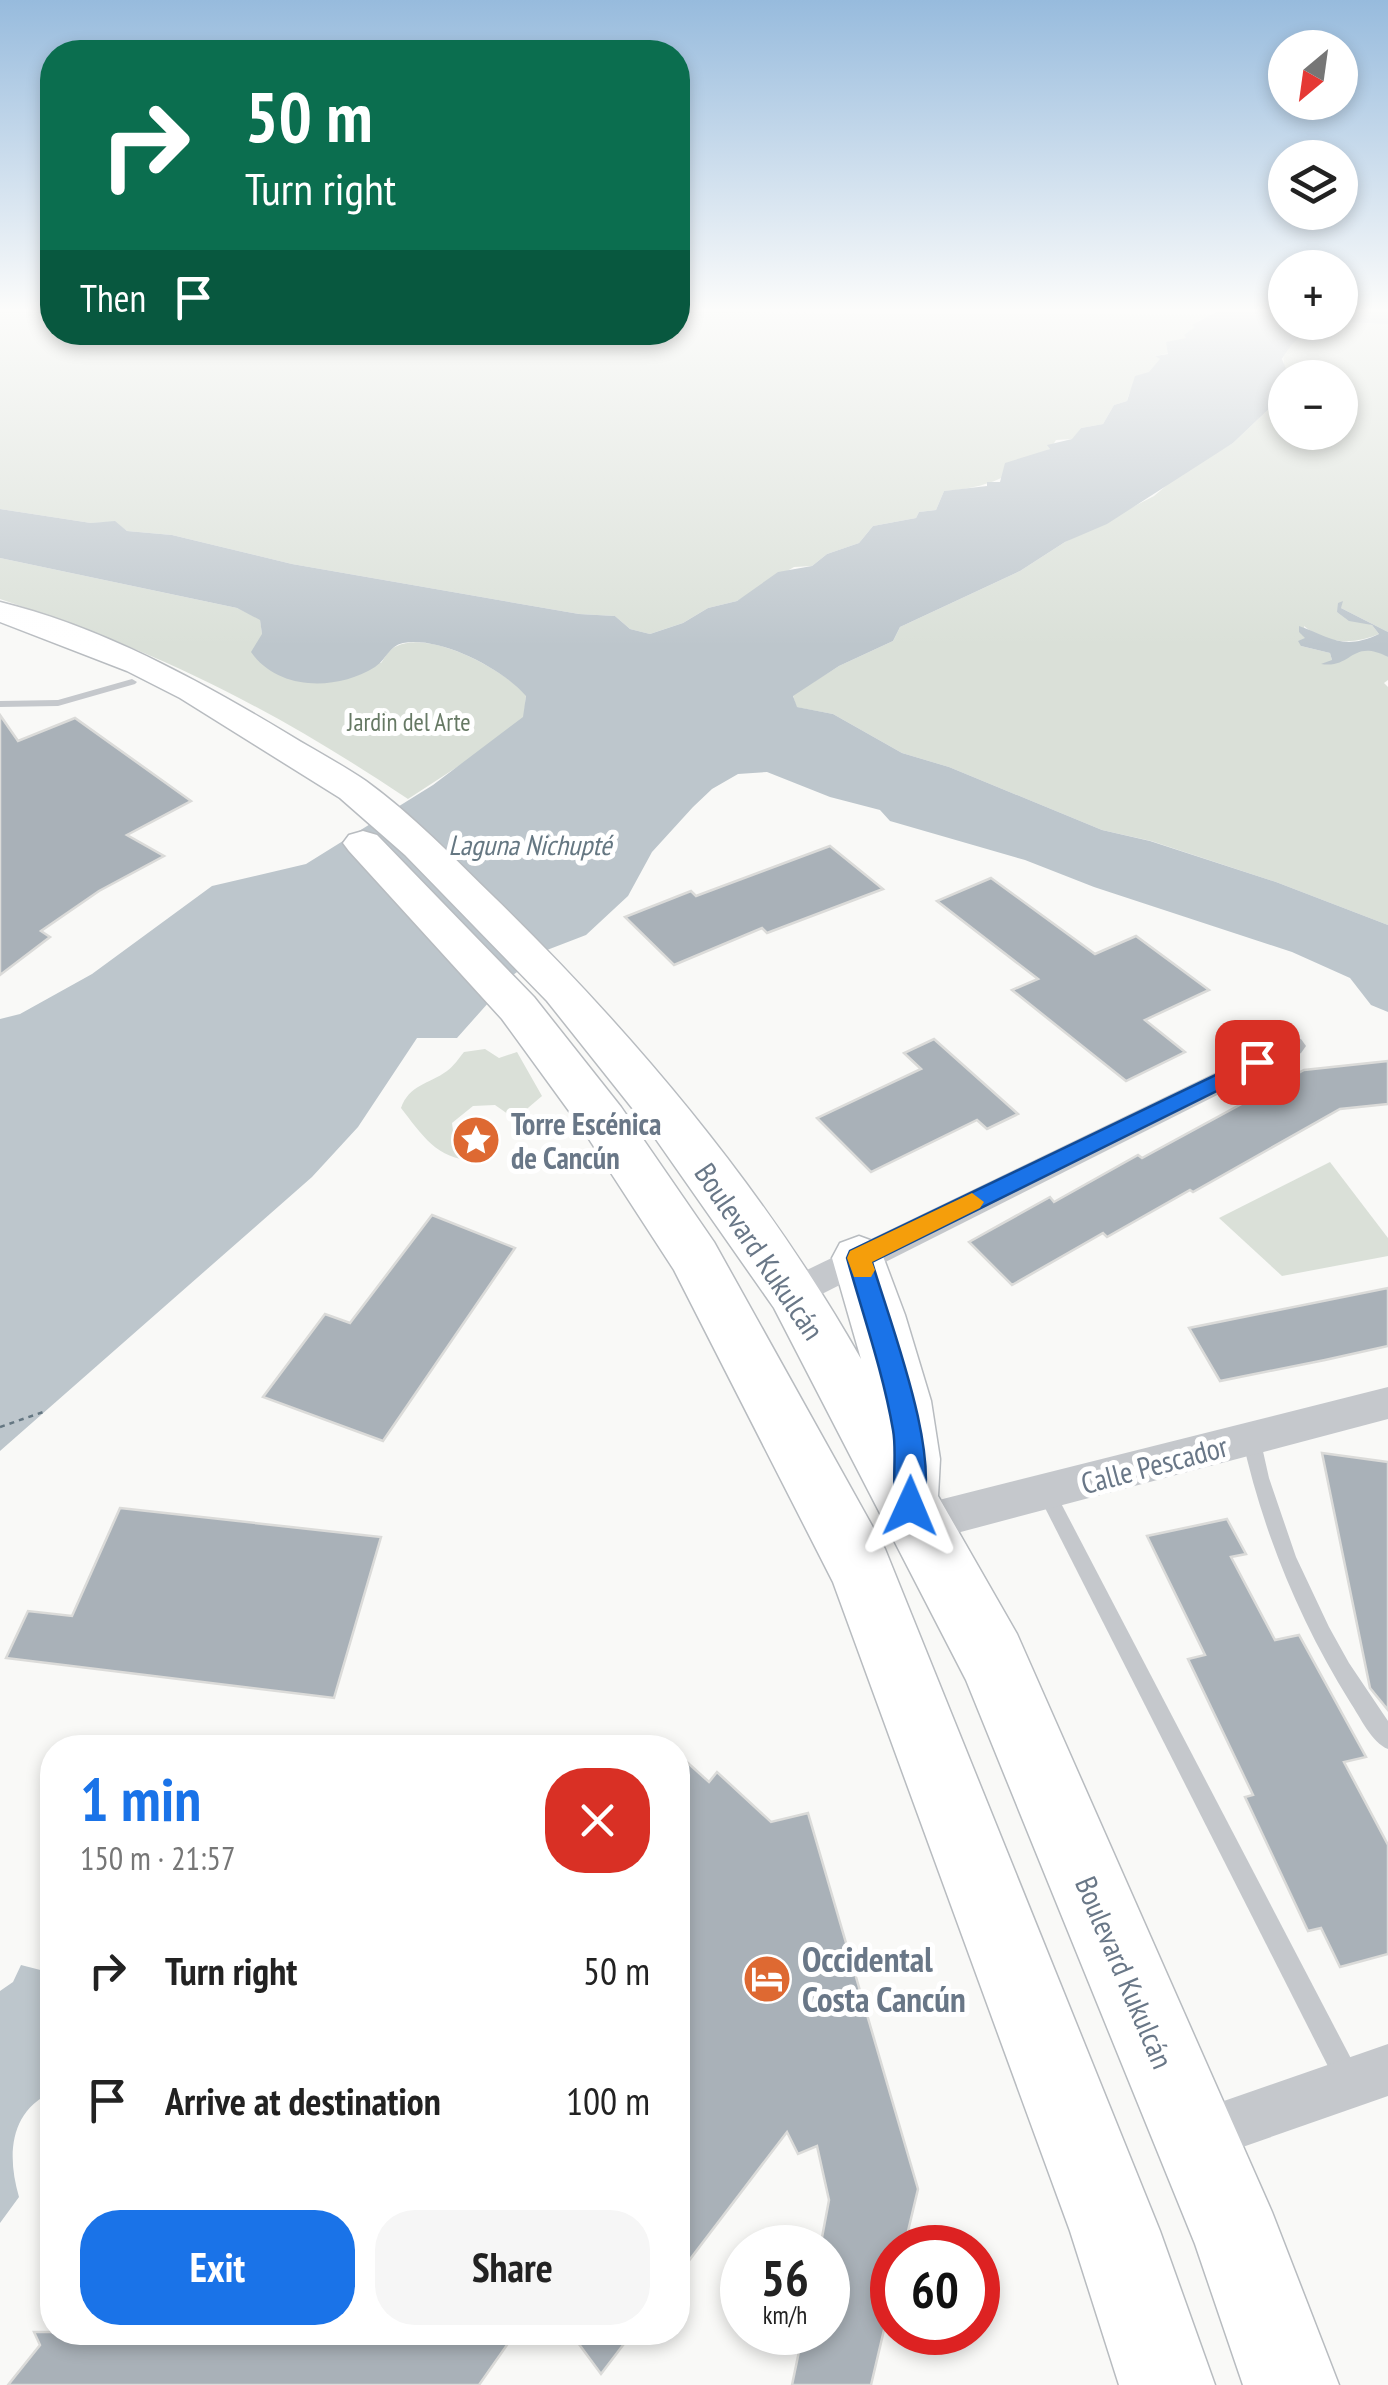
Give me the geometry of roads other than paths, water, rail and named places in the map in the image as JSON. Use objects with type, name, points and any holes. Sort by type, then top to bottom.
[{"type":"main road","name":"Boulevard Kukulcán","points":[[0,611],[125,658],[192,690],[336,797],[384,862],[666,1115],[794,1292],[992,1658],[1240,2244],[1290,2385]]},
{"type":"main road","name":"Boulevard Kukulcán","points":[[0,626],[182,707],[336,797]]},
{"type":"main road","name":"Boulevard Kukulcán","points":[[540,1000],[602,1120],[695,1257],[862,1572],[1115,2231],[1167,2385]]},
{"type":"main road","points":[[858,1258],[902,1404],[911,1454],[915,1515]]},
{"type":"street","points":[[794,1292],[1290,1046]]},
{"type":"street","name":"Calle Pescador","points":[[915,1515],[1046,1492],[1388,1403]]},
{"type":"street","points":[[1194,2137],[1369,2077]]},
{"type":"lane","points":[[0,704],[58,703],[132,682]]},
{"type":"lane","points":[[1250,1438],[1262,1497],[1301,1588],[1352,1691],[1388,1739]]},
{"type":"lane","points":[[1046,1492],[1369,2077]]},
{"type":"water","name":"Laguna Nichupté","points":[[1103,423],[1254,423],[1233,443],[1107,524],[1065,542],[1020,571],[900,627],[893,641],[839,666],[793,696],[797,707],[833,714],[902,753],[949,767],[1102,830],[1150,841],[1276,882],[1388,925],[1388,1012],[1371,1005],[1350,978],[1292,952],[1094,887],[1025,860],[890,821],[880,810],[830,797],[767,772],[738,774],[712,789],[693,807],[652,852],[628,896],[586,935],[547,950],[513,975],[457,1038],[417,1038],[358,1127],[312,1177],[0,1451],[0,1019],[20,1014],[92,974],[212,886],[306,864],[433,785],[523,717],[526,696],[502,675],[470,657],[418,642],[398,645],[375,667],[360,675],[326,683],[292,680],[276,674],[251,652],[262,634],[260,620],[237,608],[0,558],[0,509],[91,523],[115,521],[127,531],[172,535],[292,564],[579,614],[615,616],[630,629],[650,634],[683,623],[708,608],[737,601],[778,572],[812,566],[827,554],[859,543],[873,526],[936,510],[944,491],[1000,482],[1005,463],[1072,439],[1081,428]]},
{"type":"water","points":[[1343,601],[1341,608],[1388,632],[1388,657],[1366,651],[1340,662],[1321,664],[1332,660],[1330,653],[1301,646],[1298,641],[1305,638],[1299,626],[1346,642],[1379,634],[1372,625],[1349,621],[1337,612],[1338,603]]},
{"type":"water","points":[[21,1965],[40,1970],[40,2100],[19,2123],[13,2166],[19,2197],[0,2223],[0,1991],[13,1982]]},
{"type":"place","name":"Torre Escénica de Cancún","points":[[476,1140]]},
{"type":"place","name":"Occidental Costa Cancún","points":[[767,1979]]},
{"type":"park label","name":"Jardin del Arte","points":[[409,722]]}]
